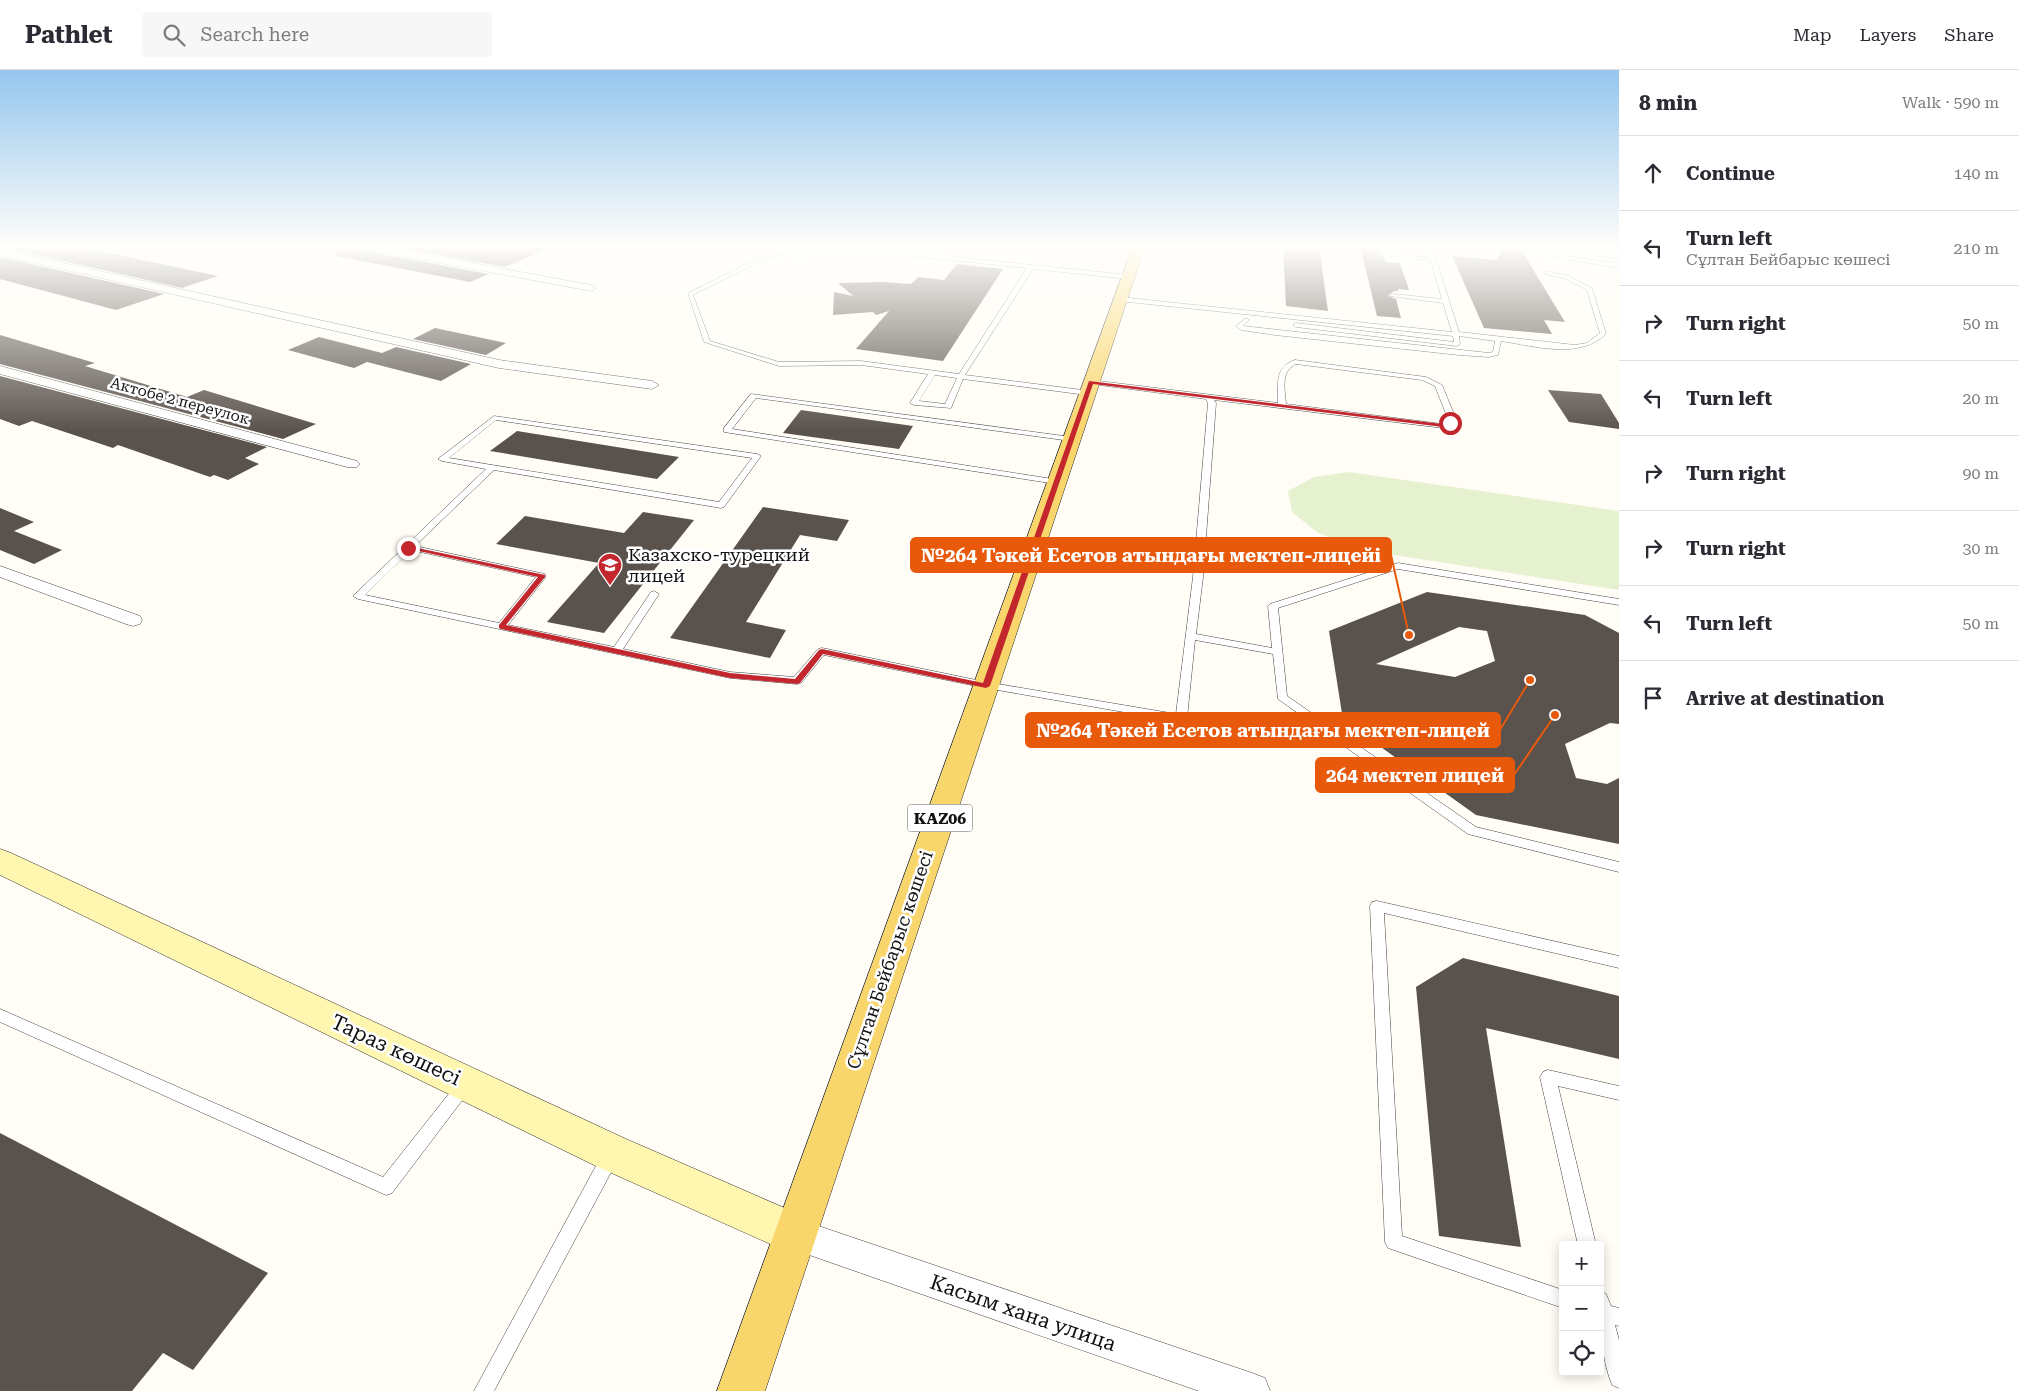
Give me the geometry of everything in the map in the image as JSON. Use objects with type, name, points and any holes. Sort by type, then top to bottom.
[{"type":"main road","name":"Сұлтан Бейбарыс көшесі","points":[[741,1391],[1116,308]]},
{"type":"street","points":[[248,308],[499,364],[652,385]]},
{"type":"street","name":"Актобе 2 переулок","points":[[0,370],[352,464]]},
{"type":"street","points":[[0,571],[133,620]]},
{"type":"street","name":"Тараз көшесі","points":[[0,861],[612,1153],[795,1234]]},
{"type":"street","name":"Касым хана улица","points":[[795,1234],[1252,1391]]},
{"type":"lane","points":[[695,308],[707,342],[779,364],[861,363],[962,376],[1209,397],[1443,426],[1450,423],[1452,419],[1438,385],[1424,378],[1295,362],[1286,365],[1281,372],[1282,405]]},
{"type":"lane","points":[[933,372],[914,404],[948,406],[962,376],[1005,308]]},
{"type":"lane","points":[[1219,308],[1240,312],[1553,346],[1589,344],[1604,334],[1596,308]]},
{"type":"lane","points":[[1448,308],[1457,344]]},
{"type":"lane","points":[[1240,312],[1246,320]]},
{"type":"lane","points":[[1275,323],[1246,320],[1239,326],[1241,328],[1275,334],[1489,355],[1496,354],[1498,339]]},
{"type":"lane","points":[[1284,324],[1465,345]]},
{"type":"lane","points":[[1473,346],[1497,348]]},
{"type":"lane","points":[[1056,482],[727,430],[754,396],[1071,439]]},
{"type":"lane","points":[[491,468],[358,596],[730,675],[797,681],[822,651],[986,686],[1181,718],[1198,577],[1212,403],[1209,397]]},
{"type":"lane","points":[[494,418],[757,456],[721,505],[491,468],[442,459],[494,418]]},
{"type":"lane","points":[[408,548],[542,576],[501,627]]},
{"type":"lane","points":[[1619,602],[1398,566],[1273,606],[1282,698],[1472,831],[1619,867]]},
{"type":"lane","points":[[617,651],[654,594]]},
{"type":"lane","points":[[1191,636],[1278,652]]},
{"type":"lane","points":[[1559,1298],[1394,1242],[1377,906],[1619,962]]},
{"type":"lane","points":[[0,1015],[386,1187],[466,1083]]},
{"type":"lane","points":[[1586,1241],[1548,1077],[1619,1093]]},
{"type":"lane","points":[[484,1391],[612,1153]]},
{"type":"lane","points":[[1606,1310],[1619,1378]]},
{"type":"green space","points":[[1349,472],[1619,511],[1619,590],[1362,550],[1318,533],[1292,512],[1288,491],[1314,477]]},
{"type":"building","points":[[107,308],[123,308],[116,310]]},
{"type":"building","points":[[833,308],[978,308],[943,361],[856,349],[889,311],[876,315],[873,312],[833,315]]},
{"type":"building","points":[[1300,308],[1328,308],[1328,311]]},
{"type":"building","points":[[1375,308],[1398,308],[1401,318],[1377,316]]},
{"type":"building","points":[[1475,308],[1556,308],[1565,322],[1544,320],[1552,334],[1484,328]]},
{"type":"building","points":[[435,328],[506,343],[486,355],[413,339]]},
{"type":"building","points":[[0,335],[95,363],[85,366],[187,397],[204,390],[316,424],[283,439],[0,364]]},
{"type":"building","points":[[319,337],[382,353],[396,347],[471,364],[441,381],[367,362],[354,368],[288,350]]},
{"type":"building","points":[[0,376],[267,447],[245,458],[259,464],[228,480],[214,475],[210,477],[118,445],[113,448],[32,421],[19,426],[0,419]]},
{"type":"building","points":[[1548,390],[1601,394],[1619,423],[1619,429],[1569,422]]},
{"type":"building","points":[[801,410],[913,426],[899,449],[783,433]]},
{"type":"building","points":[[517,431],[679,457],[657,479],[490,451]]},
{"type":"building","points":[[763,507],[849,520],[837,541],[800,535],[746,622],[786,630],[770,658],[670,638]]},
{"type":"building","points":[[0,508],[34,522],[14,531],[62,550],[34,564],[0,550]]},
{"type":"building","points":[[643,512],[694,520],[604,633],[547,622],[599,563],[496,544],[525,516],[624,533]]},
{"type":"building","points":[[1427,592],[1585,615],[1619,633],[1619,724],[1610,723],[1565,744],[1576,778],[1607,784],[1619,778],[1619,844],[1476,815],[1343,720],[1329,631]],"holes":[[[1459,627],[1487,631],[1495,661],[1455,677],[1376,664]]]},
{"type":"building","points":[[1463,958],[1619,996],[1619,1059],[1486,1028],[1521,1247],[1439,1236],[1416,987]]},
{"type":"building","points":[[0,1133],[268,1273],[193,1370],[163,1353],[132,1391],[0,1391]]},
{"type":"place","name":"Казахско-турецкий лицей","points":[[610,586]]},
{"type":"place","name":"№264 Тәкей Есетов атындағы мектеп-лицейі","points":[[1409,635]]},
{"type":"place","name":"№264 Тәкей Есетов атындағы мектеп-лицей","points":[[1530,680]]},
{"type":"place","name":"264 мектеп лицей","points":[[1555,715]]},
{"type":"route","points":[[408,548],[542,576],[501,627],[730,675],[797,681],[822,651],[986,686],[1091,382],[1443,426],[1450,423]]}]
